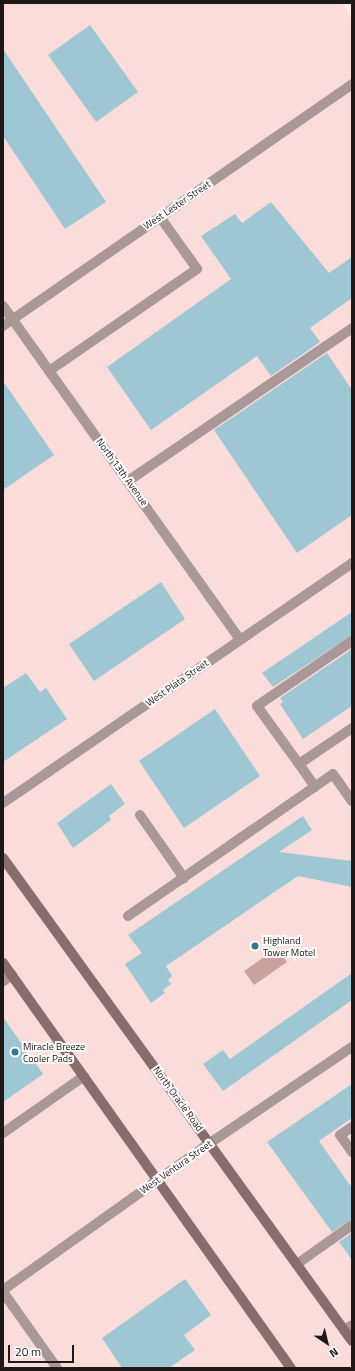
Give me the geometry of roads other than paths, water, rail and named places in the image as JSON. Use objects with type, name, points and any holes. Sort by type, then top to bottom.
[{"type":"main road","name":"North Oracle Road","points":[[3,858],[297,1264],[348,1328],[352,1341]]},
{"type":"main road","points":[[3,963],[291,1368]]},
{"type":"street","name":"West Lester Street","points":[[3,326],[352,84]]},
{"type":"street","points":[[49,371],[196,269],[160,217]]},
{"type":"street","name":"North 13th Avenue","points":[[3,306],[240,639]]},
{"type":"street","points":[[128,481],[352,328]]},
{"type":"street","name":"West Plata Street","points":[[3,803],[240,639],[352,564]]},
{"type":"street","points":[[315,787],[258,706],[352,641]]},
{"type":"street","points":[[299,764],[352,728]]},
{"type":"street","points":[[128,916],[333,774],[352,801]]},
{"type":"street","points":[[140,815],[184,878]]},
{"type":"street","points":[[3,981],[12,975]]},
{"type":"street","name":"West Ventura Street","points":[[3,1291],[210,1143],[352,1047]]},
{"type":"street","points":[[3,1133],[84,1076]]},
{"type":"street","points":[[352,1127],[340,1136],[352,1152]]},
{"type":"street","points":[[297,1264],[352,1225]]},
{"type":"street","points":[[3,1291],[57,1368]]},
{"type":"place","name":"Highland Tower Motel","points":[[255,946]]},
{"type":"place","name":"Miracle Breeze Cooler Pads","points":[[15,1052]]}]
